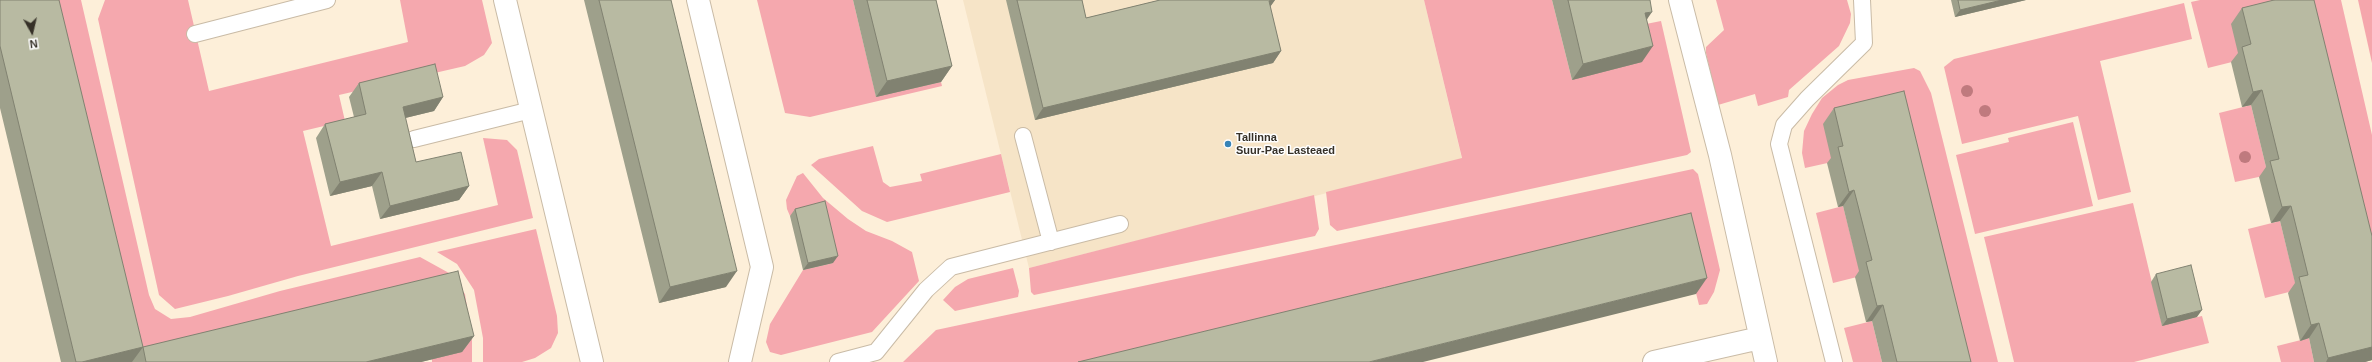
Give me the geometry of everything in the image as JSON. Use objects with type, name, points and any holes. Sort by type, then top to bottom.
[{"type":"street","points":[[505,0],[592,362]]},
{"type":"street","points":[[698,0],[762,266],[740,362]]},
{"type":"street","points":[[1680,0],[1720,155],[1766,362]]},
{"type":"street","points":[[1654,362],[1760,338]]},
{"type":"lane","points":[[195,34],[327,0]]},
{"type":"lane","points":[[1834,362],[1779,144],[1784,125],[1807,99],[1864,43],[1862,0]]},
{"type":"lane","points":[[414,139],[531,110]]},
{"type":"lane","points":[[1023,136],[1051,242]]},
{"type":"lane","points":[[838,362],[876,352],[926,290],[950,267],[1120,224]]},
{"type":"shaded area","points":[[44,0],[81,0],[149,295],[155,309],[171,319],[190,317],[280,291],[420,257],[449,273],[465,294],[472,340],[472,362],[432,362],[432,359],[135,362]]},
{"type":"shaded area","points":[[105,0],[188,0],[209,91],[408,42],[400,0],[482,0],[492,43],[484,55],[465,66],[339,95],[345,121],[303,131],[331,246],[498,205],[483,138],[507,140],[517,150],[533,218],[298,276],[175,309],[159,295],[98,19]]},
{"type":"shaded area","points":[[757,0],[853,0],[876,96],[941,82],[942,86],[810,117],[785,113]]},
{"type":"shaded area","name":"Tallinna Suur-Pae Lasteaed","points":[[963,0],[1424,0],[1462,159],[1029,268]]},
{"type":"shaded area","points":[[1424,0],[1552,0],[1572,80],[1641,25],[1661,21],[1691,152],[1687,155],[1337,231],[1330,225],[1326,192],[1462,158]]},
{"type":"shaded area","points":[[1716,0],[1847,0],[1851,14],[1850,23],[1839,46],[1789,90],[1788,97],[1758,106],[1755,94],[1718,105],[1706,53],[1706,47],[1724,30]]},
{"type":"shaded area","points":[[2200,0],[2341,0],[2372,135],[2372,296],[2240,60],[2208,68],[2191,2]]},
{"type":"shaded area","points":[[2358,0],[2372,0],[2372,63]]},
{"type":"shaded area","points":[[2184,3],[2192,39],[2100,61],[2131,192],[2098,200],[2078,116],[1962,144],[1944,67],[1954,59]]},
{"type":"shaded area","points":[[1914,68],[1920,71],[1931,93],[1998,362],[1956,362],[1832,162],[1805,168],[1802,153],[1804,131],[1822,98],[1838,85],[1848,80]]},
{"type":"shaded area","points":[[2251,105],[2268,175],[2235,182],[2219,113]]},
{"type":"shaded area","points":[[2073,122],[2093,206],[1975,234],[1956,155],[2009,142],[2008,138]]},
{"type":"shaded area","points":[[873,146],[883,182],[890,187],[922,181],[920,174],[1001,154],[1010,192],[887,222],[862,211],[811,165],[819,159]]},
{"type":"shaded area","points":[[1693,169],[1698,174],[1720,270],[1714,292],[1707,304],[1699,305],[1680,229],[1133,362],[903,362],[936,330]]},
{"type":"shaded area","points":[[803,173],[823,198],[848,219],[866,231],[892,241],[912,252],[919,281],[872,332],[781,355],[770,352],[766,342],[770,324],[803,270],[833,263],[820,208],[790,216],[787,209],[786,200],[797,176]]},
{"type":"shaded area","points":[[1314,195],[1319,229],[1315,236],[1034,295],[1031,292],[1029,268]]},
{"type":"shaded area","points":[[2133,203],[2162,325],[2202,316],[2209,343],[2134,362],[2014,362],[1984,237]]},
{"type":"shaded area","points":[[1843,206],[1861,276],[1833,283],[1816,213]]},
{"type":"shaded area","points":[[2280,221],[2297,290],[2265,298],[2248,229]]},
{"type":"shaded area","points":[[536,229],[557,316],[558,333],[551,348],[535,358],[522,362],[483,362],[483,338],[474,290],[457,264],[437,252]]},
{"type":"shaded area","points":[[1013,268],[1019,291],[1018,297],[955,311],[943,300],[955,287],[968,279]]},
{"type":"shaded area","points":[[1872,321],[1882,362],[1853,362],[1844,328]]},
{"type":"shaded area","points":[[2309,338],[2314,362],[2281,362],[2277,346]]},
{"type":"building","points":[[0,0],[59,0],[143,347],[82,362],[76,362],[0,46]]},
{"type":"building","points":[[599,0],[671,0],[737,271],[670,287]]},
{"type":"building","points":[[867,0],[936,0],[952,66],[887,81]]},
{"type":"building","points":[[1017,0],[1082,0],[1086,18],[1160,0],[1274,0],[1269,1],[1281,51],[1043,108]]},
{"type":"building","points":[[1568,0],[1650,0],[1652,12],[1645,13],[1653,46],[1583,64]]},
{"type":"building","points":[[1958,0],[2002,0],[1960,10]]},
{"type":"building","points":[[2274,0],[2314,0],[2372,236],[2372,347],[2328,358],[2319,323],[2311,325],[2299,277],[2308,275],[2291,206],[2282,207],[2270,161],[2279,159],[2262,90],[2253,92],[2242,47],[2251,44],[2242,8]]},
{"type":"building","points":[[435,64],[443,97],[403,107],[416,162],[461,152],[469,186],[390,206],[382,172],[340,182],[325,124],[366,114],[359,83]]},
{"type":"building","points":[[1904,91],[1971,362],[1897,362],[1883,305],[1877,306],[1866,262],[1872,260],[1854,190],[1849,192],[1838,147],[1843,146],[1834,108]]},
{"type":"building","points":[[825,201],[838,256],[808,263],[795,209]]},
{"type":"building","points":[[1691,213],[1707,278],[1369,362],[1078,362]]},
{"type":"building","points":[[2191,265],[2202,310],[2167,319],[2156,274]]},
{"type":"building","points":[[458,271],[474,336],[366,362],[146,362],[143,347]]},
{"type":"place","name":"Tallinna Suur-Pae Lasteaed","points":[[1228,144]]}]
